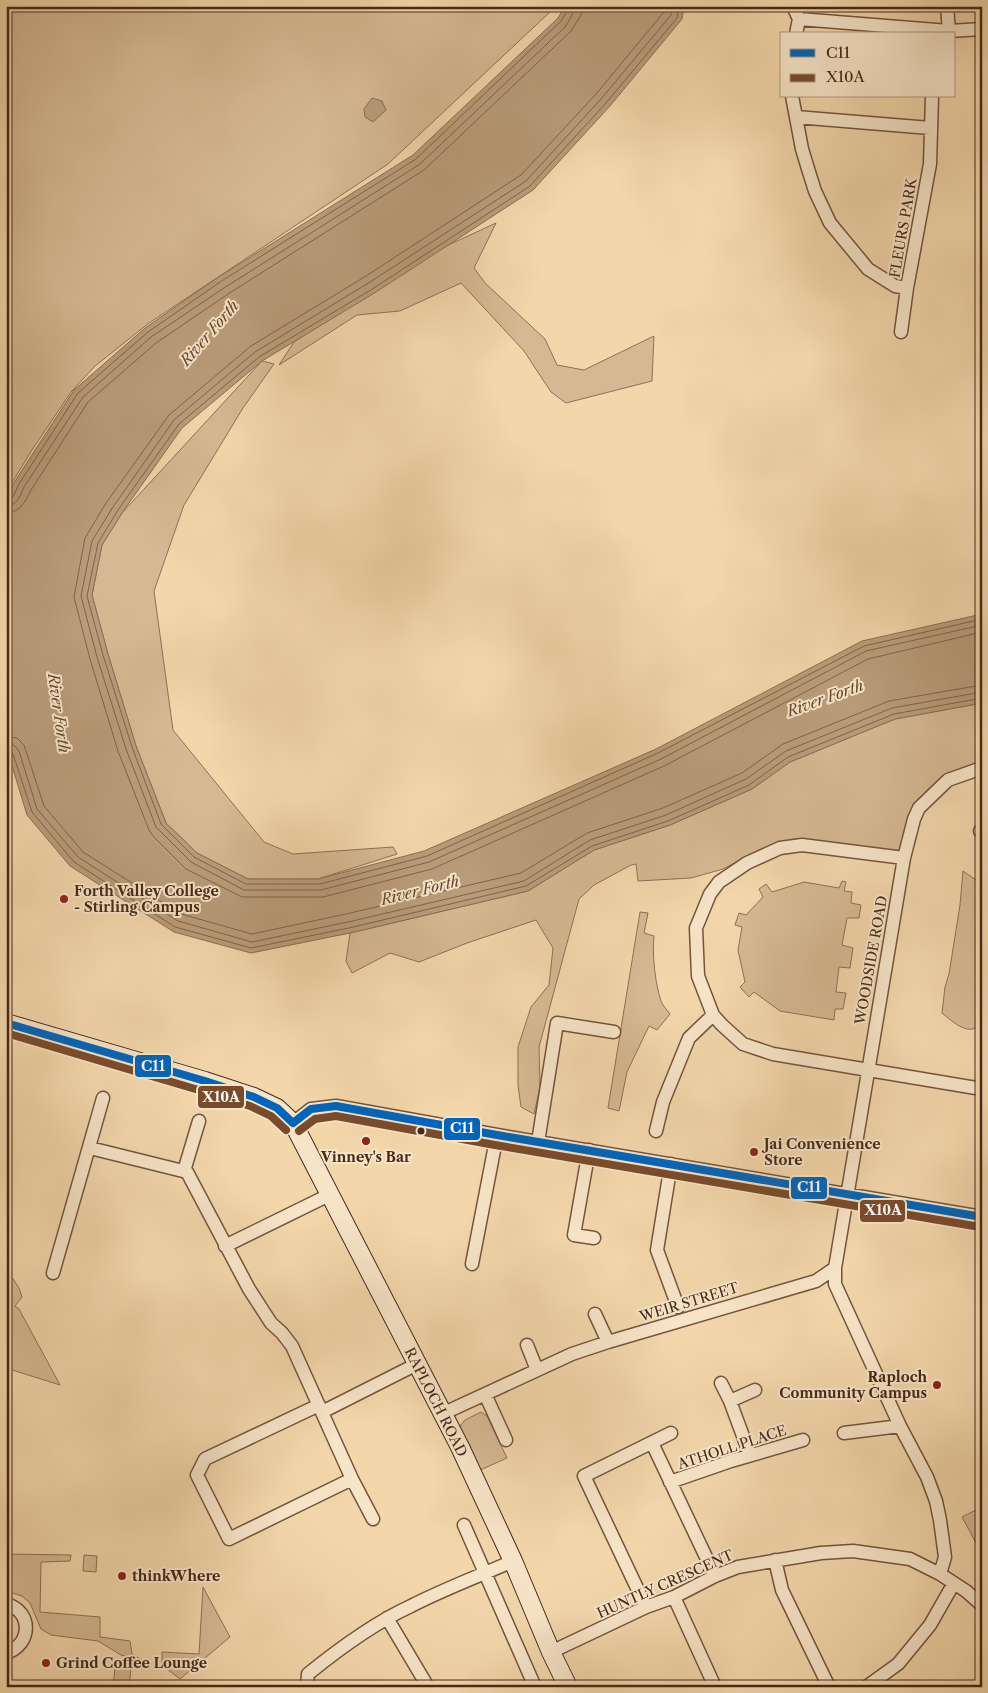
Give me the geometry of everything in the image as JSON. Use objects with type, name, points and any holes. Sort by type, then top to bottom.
[{"type":"street","points":[[793,6],[799,19],[796,32]]},
{"type":"street","points":[[947,6],[949,31]]},
{"type":"street","points":[[799,19],[949,31],[982,29]]},
{"type":"street","points":[[792,98],[808,172],[830,223],[868,269],[895,286],[908,288]]},
{"type":"street","name":"FLEURS PARK","points":[[901,332],[930,164],[932,98]]},
{"type":"street","points":[[796,117],[930,128]]},
{"type":"street","name":"WOODSIDE ROAD","points":[[940,1574],[945,1557],[936,1502],[927,1477],[900,1426],[855,1331],[835,1284],[835,1268],[904,858],[914,819],[918,808],[948,780],[982,768]]},
{"type":"street","points":[[904,858],[802,845],[780,848],[747,863],[718,882],[710,894],[696,928],[698,976],[713,1015],[743,1044],[773,1054],[982,1089]]},
{"type":"street","points":[[656,1131],[663,1102],[689,1038],[713,1015]]},
{"type":"street","points":[[6,1023],[254,1097],[277,1108],[293,1123],[311,1109],[336,1106],[982,1217]]},
{"type":"street","points":[[538,1142],[557,1023],[614,1032]]},
{"type":"street","points":[[53,1274],[104,1098]]},
{"type":"street","points":[[184,1171],[199,1121]]},
{"type":"street","name":"RAPLOCH ROAD","points":[[293,1123],[442,1414],[513,1561],[568,1687]]},
{"type":"street","points":[[472,1264],[497,1135]]},
{"type":"street","points":[[90,1148],[187,1172],[225,1246],[271,1323],[292,1346],[352,1479],[373,1519]]},
{"type":"street","points":[[589,1150],[574,1235],[594,1238]]},
{"type":"street","points":[[671,1164],[657,1250],[678,1307]]},
{"type":"street","points":[[225,1246],[329,1195]]},
{"type":"street","name":"WEIR STREET","points":[[442,1414],[572,1354],[816,1281],[835,1268]]},
{"type":"street","points":[[595,1314],[608,1342]]},
{"type":"street","points":[[527,1345],[537,1370]]},
{"type":"street","points":[[352,1479],[229,1539],[197,1475],[204,1459],[417,1364]]},
{"type":"street","points":[[721,1383],[730,1401],[750,1455]]},
{"type":"street","points":[[730,1401],[755,1390]]},
{"type":"street","points":[[485,1394],[506,1440]]},
{"type":"street","points":[[844,1433],[900,1426]]},
{"type":"street","points":[[646,1607],[584,1476],[671,1433]]},
{"type":"street","name":"ATHOLL PLACE","points":[[670,1482],[750,1455],[803,1440]]},
{"type":"street","points":[[652,1443],[715,1576]]},
{"type":"street","points":[[464,1525],[535,1687]]},
{"type":"street","name":"HUNTLY CRESCENT","points":[[552,1652],[646,1607],[674,1597],[715,1576],[738,1567],[821,1552],[852,1551],[910,1559],[940,1574],[982,1605]]},
{"type":"street","points":[[774,1560],[782,1590],[829,1687]]},
{"type":"street","points":[[307,1687],[308,1674],[329,1657],[387,1618],[513,1561]]},
{"type":"street","points":[[866,1687],[898,1664],[930,1625],[954,1583]]},
{"type":"street","points":[[674,1597],[715,1687]]},
{"type":"street","points":[[6,1604],[17,1609],[23,1616],[26,1624],[23,1641],[18,1648],[6,1653]]},
{"type":"street","points":[[387,1618],[428,1687]]},
{"type":"shaded area","points":[[6,6],[553,6],[551,11],[388,164],[149,323],[95,366],[71,392],[32,450],[6,495]]},
{"type":"shaded area","points":[[496,223],[474,268],[485,283],[545,339],[557,365],[584,370],[654,336],[652,381],[566,403],[551,392],[524,351],[461,283],[400,311],[357,315],[279,365],[294,342],[418,259]]},
{"type":"shaded area","points":[[262,361],[274,364],[243,408],[184,505],[154,591],[173,730],[264,842],[293,854],[393,847],[397,854],[318,879],[248,879],[197,853],[166,823],[136,746],[92,595],[102,545],[122,513]]},
{"type":"shaded area","points":[[982,703],[982,766],[929,792],[900,851],[795,839],[768,846],[723,869],[691,878],[638,881],[636,864],[594,885],[579,899],[539,1047],[540,1087],[534,1114],[521,1107],[518,1085],[518,1047],[531,1007],[549,985],[553,948],[536,920],[467,943],[419,962],[390,953],[352,973],[346,961],[350,933],[528,891],[594,850],[670,825],[752,789],[790,762],[895,719]]},
{"type":"shaded area","points":[[963,871],[982,884],[982,950],[976,958],[982,1022],[973,1029],[962,1027],[942,1013],[960,905]]},
{"type":"shaded area","points":[[842,881],[846,882],[844,891],[852,892],[851,903],[861,905],[859,918],[847,918],[842,945],[853,948],[850,968],[839,967],[836,992],[846,993],[843,1009],[835,1009],[834,1020],[780,1011],[754,992],[749,997],[740,987],[745,982],[738,950],[742,927],[735,925],[739,913],[746,915],[763,897],[759,889],[766,884],[772,892],[804,882],[839,888]]},
{"type":"shaded area","points":[[640,912],[648,913],[644,933],[654,936],[657,986],[661,1001],[670,1014],[657,1030],[649,1026],[627,1072],[619,1111],[608,1108]]},
{"type":"shaded area","points":[[6,1268],[19,1288],[22,1297],[15,1306],[19,1309],[60,1385],[6,1368]]},
{"type":"shaded area","points":[[481,1412],[487,1416],[507,1458],[478,1471],[460,1426],[465,1420]]},
{"type":"shaded area","points":[[982,1507],[982,1554],[962,1517]]},
{"type":"shaded area","points":[[6,1554],[71,1555],[70,1561],[41,1562],[40,1612],[100,1617],[100,1637],[130,1641],[132,1654],[145,1662],[121,1655],[98,1641],[51,1635],[41,1629],[30,1603],[22,1596],[6,1591]]},
{"type":"shaded area","points":[[84,1555],[97,1556],[96,1572],[83,1571]]},
{"type":"shaded area","points":[[203,1587],[230,1637],[180,1679],[162,1665],[162,1652],[199,1654]]},
{"type":"shaded area","points":[[120,1666],[131,1668],[129,1687],[113,1687],[115,1668]]},
{"type":"water","name":"River Forth","points":[[565,6],[684,6],[682,19],[610,106],[533,190],[376,292],[262,361],[182,428],[122,513],[102,545],[92,595],[136,746],[166,823],[197,853],[248,879],[318,879],[424,851],[656,749],[862,641],[982,614],[982,703],[895,719],[790,762],[752,789],[670,825],[594,850],[528,891],[350,933],[251,953],[174,932],[70,866],[27,815],[6,746],[6,499],[15,481],[74,390],[145,328],[217,278],[413,155],[558,18]]},
{"type":"water","points":[[372,98],[382,101],[386,110],[373,122],[365,117],[364,109]]},
{"type":"transit line","name":"C11","points":[[6,1023],[254,1097],[277,1108],[293,1123]]},
{"type":"transit line","name":"X10A","points":[[6,1033],[250,1106],[271,1116],[286,1130]]},
{"type":"transit line","name":"C11","points":[[293,1123],[311,1109],[336,1106],[982,1217]]},
{"type":"transit line","name":"X10A","points":[[299,1131],[315,1119],[336,1116],[495,1145],[980,1227]]},
{"type":"place","name":"Forth Valley College - Stirling Campus","points":[[64,899]]},
{"type":"place","name":"Vinney's Bar","points":[[366,1141]]},
{"type":"place","name":"Jai Convenience Store","points":[[754,1152]]},
{"type":"place","name":"Raploch Community Campus","points":[[937,1385]]},
{"type":"place","name":"thinkWhere","points":[[122,1576]]},
{"type":"place","name":"Grind Coffee Lounge","points":[[46,1663]]}]
